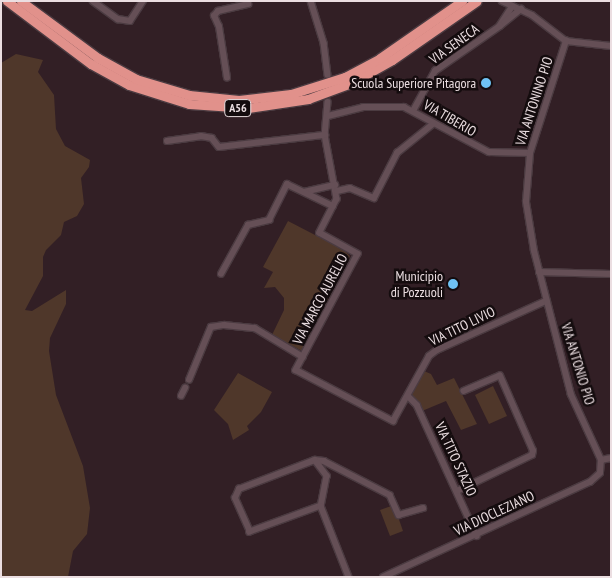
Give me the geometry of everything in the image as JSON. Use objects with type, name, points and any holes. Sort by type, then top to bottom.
[{"type":"highway","name":"A56","points":[[7,1],[72,51],[129,85],[169,99],[227,108],[290,103],[344,86],[392,60],[474,4]]},
{"type":"highway","name":"A56","points":[[21,1],[98,58],[136,79],[189,95],[239,100],[281,96],[344,77],[380,58],[462,1]]},
{"type":"street","points":[[93,1],[118,19],[130,22],[143,1]]},
{"type":"street","points":[[228,78],[219,26],[214,16],[218,11],[248,4],[248,1]]},
{"type":"street","points":[[311,1],[324,43],[328,75]]},
{"type":"street","points":[[502,1],[521,9],[566,41]]},
{"type":"street","name":"VIA SENECA","points":[[500,26],[513,6]]},
{"type":"street","name":"VIA SENECA","points":[[413,111],[435,71],[500,26],[521,9]]},
{"type":"street","name":"VIA ANTONINO PIO","points":[[546,301],[526,202],[530,153],[566,41],[611,46]]},
{"type":"street","name":"VIA MARCO AURELIO","points":[[296,370],[358,254],[320,234],[333,206],[336,188],[325,134],[328,102]]},
{"type":"street","name":"VIA TIBERIO","points":[[328,116],[383,106],[413,111],[433,124],[489,152],[530,153]]},
{"type":"street","points":[[304,192],[350,188],[374,198],[397,153],[433,124]]},
{"type":"street","points":[[167,141],[201,136],[212,138],[219,147],[325,134]]},
{"type":"street","points":[[221,274],[248,225],[270,220],[287,184],[333,206]]},
{"type":"street","points":[[539,272],[611,274]]},
{"type":"street","name":"VIA TITO LIVIO","points":[[296,370],[388,421],[397,418],[429,356],[437,350],[546,301]]},
{"type":"street","name":"VIA ANTONIO PIO","points":[[546,301],[571,395],[601,460]]},
{"type":"street","points":[[189,380],[212,327],[224,324],[255,328],[303,357]]},
{"type":"street","points":[[457,491],[532,455],[533,451],[500,376],[464,391]]},
{"type":"street","points":[[181,396],[185,388]]},
{"type":"street","name":"VIA TITO STAZIO","points":[[408,396],[417,405],[477,536]]},
{"type":"street","points":[[601,460],[611,458]]},
{"type":"street","points":[[321,506],[250,532],[235,498],[239,489],[315,460],[324,461],[390,495],[399,515],[423,508]]},
{"type":"street","points":[[315,460],[327,476],[321,506],[349,577]]},
{"type":"street","name":"VIA DIOCLEZIANO","points":[[383,577],[477,536],[590,482],[600,473],[601,460]]},
{"type":"shaded area","points":[[16,54],[43,60],[38,72],[54,95],[56,129],[65,146],[90,160],[89,167],[81,178],[84,204],[77,216],[64,222],[61,235],[46,250],[43,257],[43,276],[25,310],[32,311],[66,290],[66,304],[50,338],[49,351],[56,395],[83,466],[90,508],[87,534],[73,551],[68,577],[1,577],[1,63]]},
{"type":"shaded area","points":[[288,221],[344,250],[350,256],[302,351],[272,335],[284,310],[284,298],[275,287],[264,288],[273,272],[263,267]]},
{"type":"shaded area","points":[[424,371],[431,374],[437,385],[454,378],[477,424],[461,430],[446,401],[422,411],[411,396]]},
{"type":"shaded area","points":[[238,373],[272,392],[261,412],[247,426],[249,430],[233,440],[228,424],[214,410]]},
{"type":"shaded area","points":[[493,386],[507,416],[489,424],[475,395]]},
{"type":"shaded area","points":[[394,505],[403,531],[390,536],[380,510]]},
{"type":"place","name":"Scuola Superiore Pitagora","points":[[486,83]]},
{"type":"place","name":"Municipio di Pozzuoli","points":[[453,284]]}]
